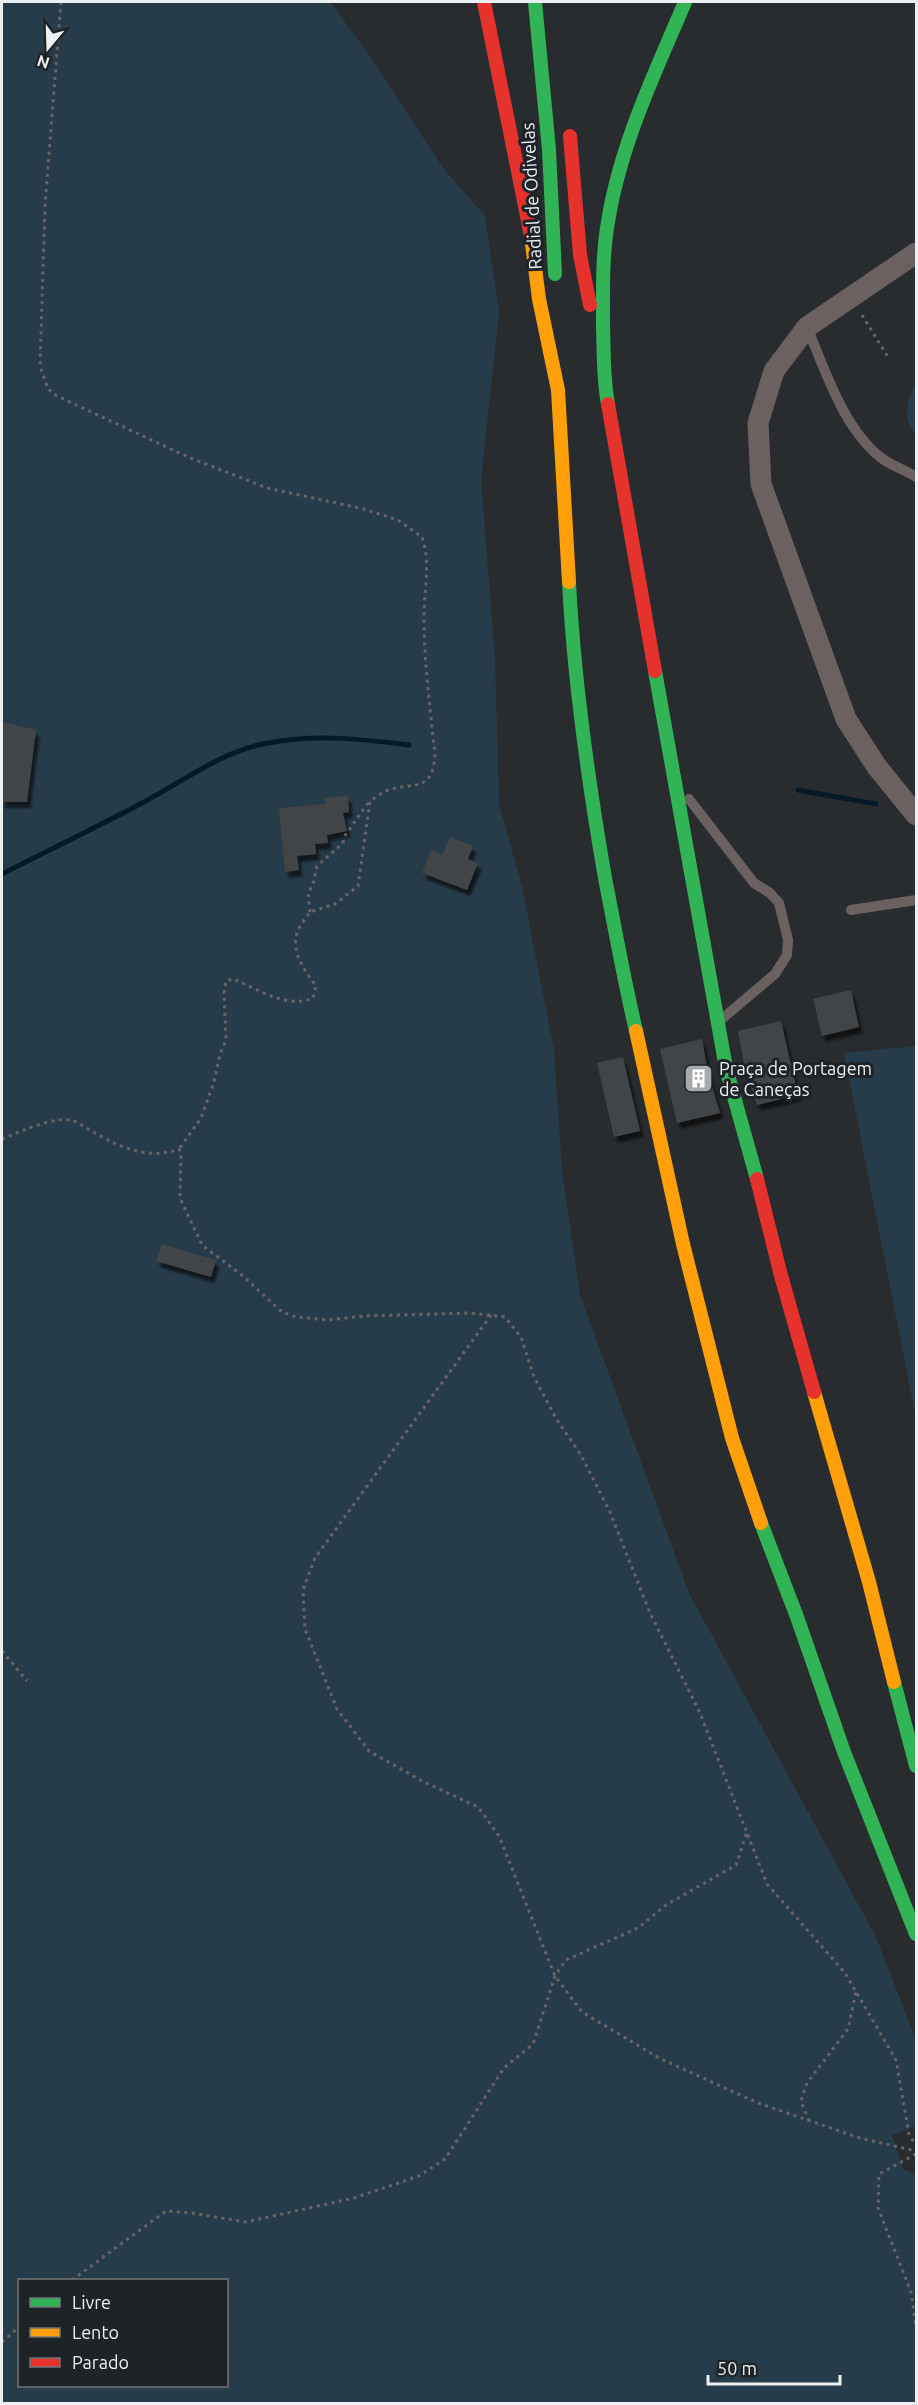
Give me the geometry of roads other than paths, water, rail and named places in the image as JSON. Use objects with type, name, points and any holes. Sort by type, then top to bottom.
[{"type":"highway","points":[[484,2],[531,238],[539,299],[558,390]]},
{"type":"highway","name":"Radial de Odivelas","points":[[535,2],[549,150],[556,290]]},
{"type":"highway","points":[[604,381],[604,268],[608,222],[615,186],[625,154],[685,2]]},
{"type":"highway","points":[[568,117],[580,255],[726,1068],[747,1136],[780,1272],[869,1582],[916,1766]]},
{"type":"highway","points":[[556,313],[558,390],[576,684],[593,808],[624,982],[651,1090],[683,1244],[732,1438],[844,1752],[916,1934]]},
{"type":"street","points":[[916,253],[807,327],[774,371],[758,423],[761,484],[846,719],[877,767],[916,815]]},
{"type":"lane","points":[[807,327],[837,400],[867,446],[882,458],[916,477]]},
{"type":"lane","points":[[675,781],[754,883],[770,892],[779,903],[788,940],[787,955],[775,974],[718,1022]]},
{"type":"lane","points":[[851,910],[916,900]]},
{"type":"waterway","points":[[2,874],[144,802],[219,760],[251,747],[286,740],[321,738],[409,745]]},
{"type":"waterway","points":[[798,790],[876,804]]},
{"type":"place","name":"Praça de Portagem de Caneças","points":[[698,1079]]}]
